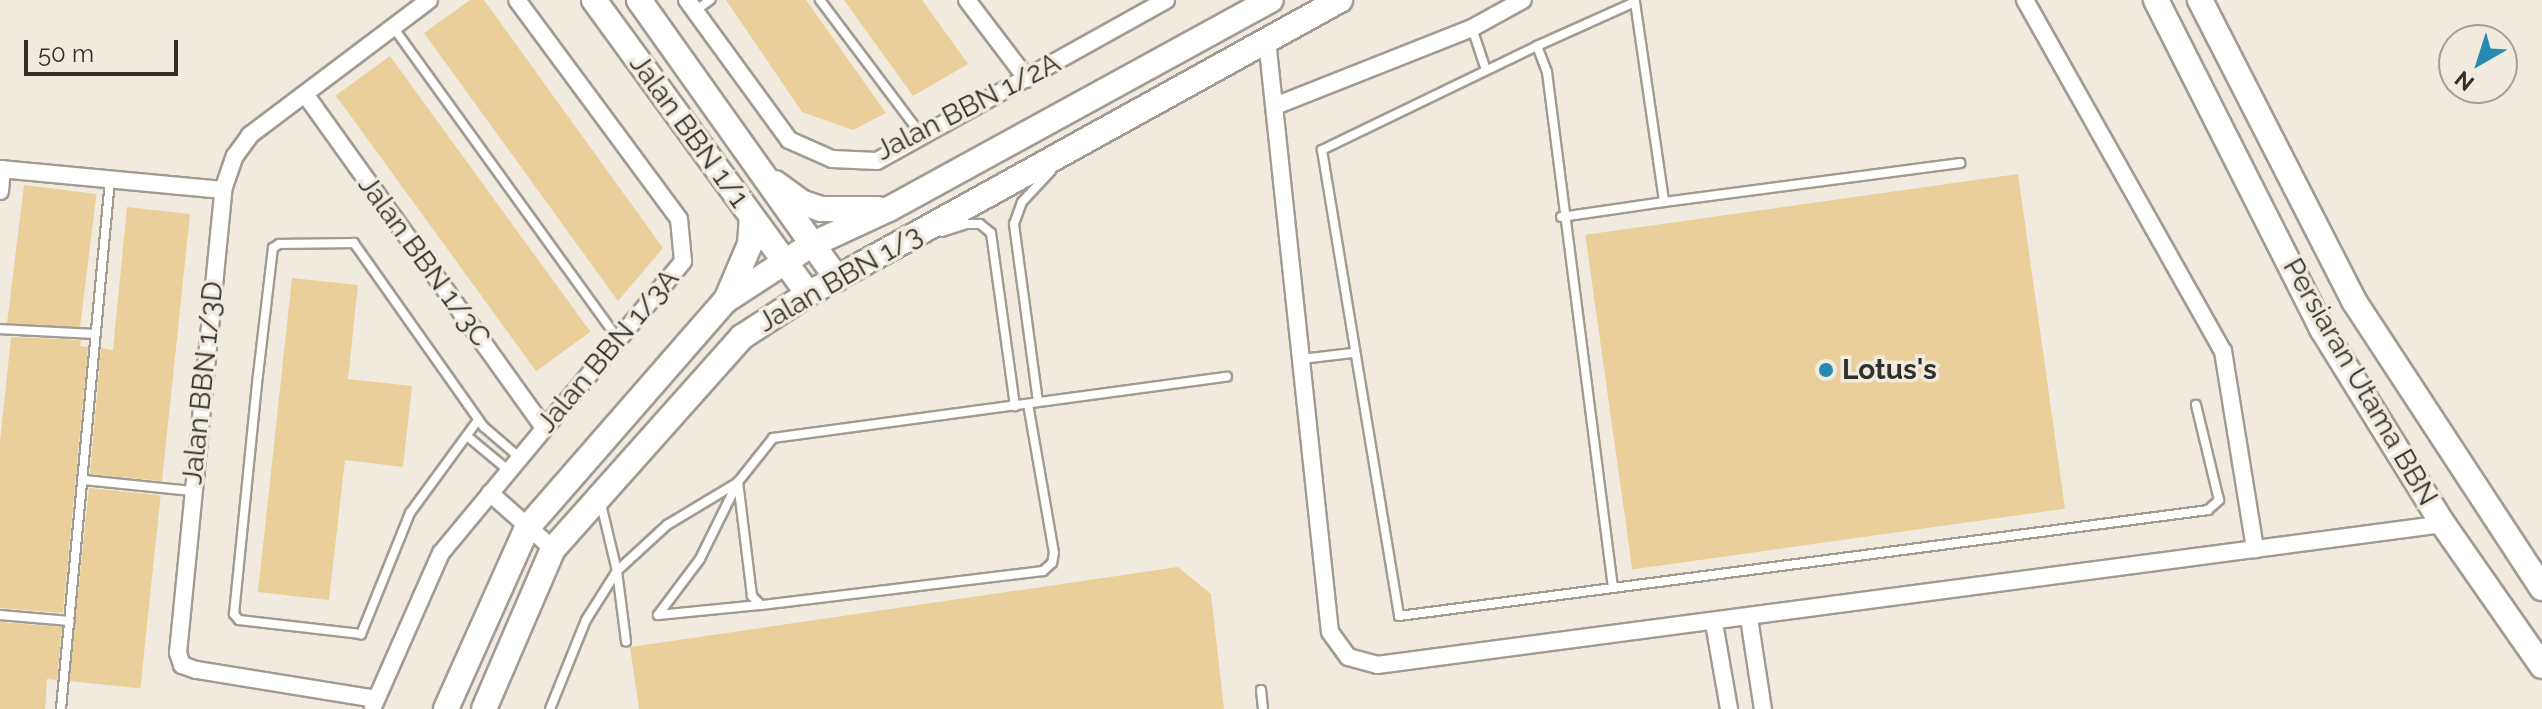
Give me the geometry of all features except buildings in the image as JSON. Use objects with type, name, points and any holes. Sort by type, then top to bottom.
[{"type":"street","name":"Jalan BBN 1/3D","points":[[374,704],[182,665],[178,653],[223,190],[235,156],[250,135],[429,0]]},
{"type":"street","name":"Jalan BBN 1/3A","points":[[374,704],[441,553],[683,261],[679,219],[517,0]]},
{"type":"street","name":"Jalan BBN 1/1","points":[[594,0],[808,294]]},
{"type":"street","name":"Jalan BBN 1/1","points":[[639,0],[837,279]]},
{"type":"street","points":[[967,0],[1027,79]]},
{"type":"street","name":"Jalan BBN 1/2A","points":[[691,5],[789,140],[832,159],[877,161],[1166,0]]},
{"type":"street","name":"Jalan BBN 1/3","points":[[446,709],[527,528],[725,301],[811,245],[889,209],[1271,0]]},
{"type":"street","name":"Jalan BBN 1/3","points":[[484,709],[553,549],[742,337],[808,294],[1340,0]]},
{"type":"street","points":[[1275,106],[1472,28],[1523,0]]},
{"type":"street","points":[[2025,0],[2223,351],[2255,549]]},
{"type":"street","name":"Persiaran Utama BBN","points":[[2156,0],[2322,329],[2443,524],[2542,666]]},
{"type":"street","name":"Persiaran Utama BBN","points":[[2200,0],[2354,301],[2542,588]]},
{"type":"street","points":[[1166,56],[1188,54],[1244,31],[1259,32],[1267,40],[1330,632],[1348,657],[1377,665],[1714,623],[2443,524]]},
{"type":"street","name":"Jalan BBN 1/3C","points":[[305,94],[544,428]]},
{"type":"street","points":[[0,191],[1,169],[223,190]]},
{"type":"street","points":[[758,169],[812,206],[889,209]]},
{"type":"street","points":[[725,301],[750,244],[752,218]]},
{"type":"street","points":[[490,493],[553,549]]},
{"type":"street","points":[[1749,618],[1763,709]]},
{"type":"street","points":[[1714,623],[1729,709]]},
{"type":"lane","points":[[691,5],[710,0]]},
{"type":"lane","points":[[820,0],[922,136]]},
{"type":"lane","points":[[1664,202],[1635,2],[1485,67],[1322,150],[1353,353],[1399,616],[2208,510],[2219,500],[2196,405]]},
{"type":"lane","points":[[393,27],[618,339]]},
{"type":"lane","points":[[1472,28],[1485,67]]},
{"type":"lane","points":[[1537,46],[1547,72],[1561,217],[1613,588]]},
{"type":"lane","points":[[1038,402],[1014,224],[1022,202],[1081,143]]},
{"type":"lane","points":[[1561,217],[1960,163]]},
{"type":"lane","points":[[61,709],[110,179]]},
{"type":"lane","points":[[896,247],[967,224],[980,224],[991,233],[1015,406]]},
{"type":"lane","points":[[478,420],[410,513],[361,634],[239,620],[234,614],[273,248],[354,243],[478,420],[513,464]]},
{"type":"lane","points":[[0,329],[96,334]]},
{"type":"lane","points":[[1301,359],[1353,353]]},
{"type":"lane","points":[[1028,404],[1054,553],[1052,563],[1043,571],[658,615],[700,559],[738,482],[773,438],[1227,377]]},
{"type":"lane","points":[[467,436],[513,464]]},
{"type":"lane","points":[[83,480],[192,491]]},
{"type":"lane","points":[[738,482],[752,596],[761,605]]},
{"type":"lane","points":[[550,709],[586,620],[617,571],[667,525],[738,482]]},
{"type":"lane","points":[[599,498],[617,571],[626,641]]},
{"type":"lane","points":[[0,615],[70,621]]},
{"type":"lane","points":[[1261,690],[1263,709]]},
{"type":"place","name":"Lotus's","points":[[1826,370]]}]
